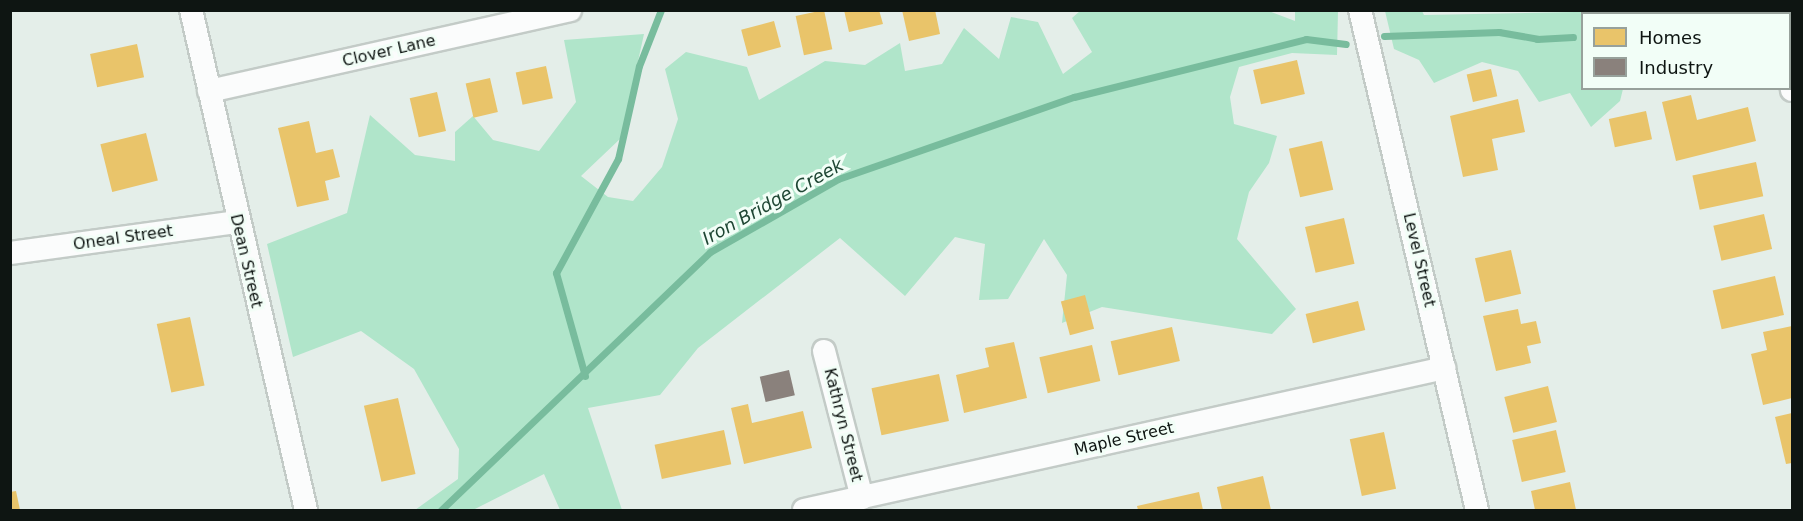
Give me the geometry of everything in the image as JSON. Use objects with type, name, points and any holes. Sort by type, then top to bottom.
[{"type":"street","name":"Dean Street","points":[[191,10],[236,222],[306,510]]},
{"type":"street","name":"Clover Lane","points":[[209,91],[545,13],[570,10]]},
{"type":"street","name":"Level Street","points":[[1360,10],[1477,510]]},
{"type":"street","name":"Oneal Street","points":[[10,253],[236,222]]},
{"type":"street","name":"Kathryn Street","points":[[824,351],[861,498]]},
{"type":"street","name":"Maple Street","points":[[804,510],[1444,368]]},
{"type":"green space","points":[[1080,11],[1269,11],[1295,21],[1295,11],[1338,11],[1337,55],[1292,53],[1239,67],[1230,97],[1234,124],[1277,136],[1269,163],[1249,192],[1237,239],[1296,309],[1272,334],[1102,307],[1062,323],[1067,275],[1044,239],[1008,299],[979,300],[985,244],[955,237],[905,296],[840,238],[698,348],[660,395],[588,408],[622,510],[560,510],[544,474],[473,510],[415,510],[458,479],[459,449],[414,369],[361,331],[293,357],[267,244],[347,213],[370,115],[415,155],[455,161],[455,132],[473,116],[493,140],[539,151],[576,102],[564,40],[644,34],[621,138],[581,176],[608,197],[633,201],[662,167],[678,119],[665,69],[686,52],[747,67],[759,100],[825,61],[865,65],[900,43],[905,71],[942,64],[964,28],[999,59],[1011,17],[1038,22],[1063,74],[1092,52],[1072,18]]},
{"type":"green space","points":[[1385,11],[1422,11],[1424,15],[1625,11],[1627,12],[1581,12],[1581,90],[1623,90],[1620,101],[1591,127],[1570,93],[1539,102],[1518,71],[1482,62],[1434,83],[1419,60],[1394,49]]},
{"type":"building: Homes","points":[[824,10],[832,49],[804,55],[796,16]]},
{"type":"building: Homes","points":[[844,10],[879,10],[883,24],[849,32]]},
{"type":"building: Homes","points":[[902,10],[935,10],[940,34],[909,41]]},
{"type":"building: Homes","points":[[774,21],[781,47],[748,56],[741,30]]},
{"type":"building: Homes","points":[[137,44],[144,77],[97,87],[90,54]]},
{"type":"building: Homes","points":[[1297,60],[1305,94],[1261,104],[1253,70]]},
{"type":"building: Homes","points":[[546,66],[553,98],[523,105],[516,72]]},
{"type":"building: Homes","points":[[1491,69],[1497,96],[1473,102],[1467,75]]},
{"type":"building: Homes","points":[[490,78],[498,112],[474,118],[466,84]]},
{"type":"building: Homes","points":[[437,92],[446,131],[419,137],[410,98]]},
{"type":"building: Homes","points":[[1691,95],[1697,120],[1748,107],[1756,141],[1676,161],[1662,102]]},
{"type":"building: Homes","points":[[1518,99],[1525,132],[1492,139],[1498,170],[1463,177],[1450,116]]},
{"type":"building: Homes","points":[[1646,111],[1652,139],[1615,147],[1609,119]]},
{"type":"building: Homes","points":[[309,121],[316,153],[333,149],[340,177],[325,181],[329,200],[297,207],[278,128]]},
{"type":"building: Homes","points":[[146,133],[158,181],[112,192],[100,144]]},
{"type":"building: Homes","points":[[1322,141],[1333,190],[1300,197],[1289,149]]},
{"type":"building: Homes","points":[[1756,162],[1763,196],[1700,210],[1692,176]]},
{"type":"building: Homes","points":[[1764,214],[1772,249],[1721,261],[1713,226]]},
{"type":"building: Homes","points":[[1344,218],[1355,264],[1316,273],[1305,227]]},
{"type":"building: Homes","points":[[1511,250],[1521,294],[1485,302],[1475,258]]},
{"type":"building: Homes","points":[[1775,276],[1784,315],[1722,329],[1713,290]]},
{"type":"building: Homes","points":[[1085,295],[1094,329],[1070,335],[1061,301]]},
{"type":"building: Homes","points":[[1358,301],[1365,330],[1313,343],[1306,314]]},
{"type":"building: Homes","points":[[1518,309],[1521,324],[1536,321],[1541,343],[1527,346],[1531,363],[1496,371],[1483,316]]},
{"type":"building: Homes","points":[[190,317],[205,385],[171,393],[157,324]]},
{"type":"building: Homes","points":[[1792,326],[1792,398],[1763,405],[1751,354],[1767,350],[1763,332]]},
{"type":"building: Homes","points":[[1172,327],[1180,361],[1118,375],[1111,341]]},
{"type":"building: Homes","points":[[1014,342],[1027,398],[964,413],[956,375],[989,367],[985,348]]},
{"type":"building: Homes","points":[[1092,345],[1100,381],[1048,393],[1039,357]]},
{"type":"building: Homes","points":[[939,374],[949,421],[881,435],[872,388]]},
{"type":"building: Homes","points":[[1548,386],[1557,422],[1513,433],[1504,397]]},
{"type":"building: Homes","points":[[398,398],[416,474],[381,482],[364,406]]},
{"type":"building: Homes","points":[[748,404],[752,423],[803,411],[812,448],[744,464],[731,408]]},
{"type":"building: Homes","points":[[1792,413],[1792,463],[1786,464],[1775,417]]},
{"type":"building: Homes","points":[[724,430],[731,464],[662,479],[655,445]]},
{"type":"building: Homes","points":[[1556,430],[1566,472],[1522,482],[1512,440]]},
{"type":"building: Homes","points":[[1384,432],[1396,489],[1362,496],[1350,439]]},
{"type":"building: Homes","points":[[1263,476],[1271,510],[1222,510],[1217,487]]},
{"type":"building: Homes","points":[[1570,482],[1576,510],[1535,510],[1531,491]]},
{"type":"building: Homes","points":[[16,491],[20,510],[10,510],[10,492]]},
{"type":"building: Homes","points":[[1199,492],[1203,510],[1138,510],[1137,506]]},
{"type":"building: Industry","points":[[789,370],[795,395],[766,402],[760,377]]},
{"type":"waterway","points":[[585,376],[556,273],[618,159],[639,66],[661,10]]},
{"type":"waterway","name":"Iron Bridge Creek","points":[[1384,36],[1499,32],[1537,39],[1573,37]]},
{"type":"waterway","name":"Iron Bridge Creek","points":[[441,510],[710,252],[838,179],[1074,97],[1306,39],[1346,44]]}]
